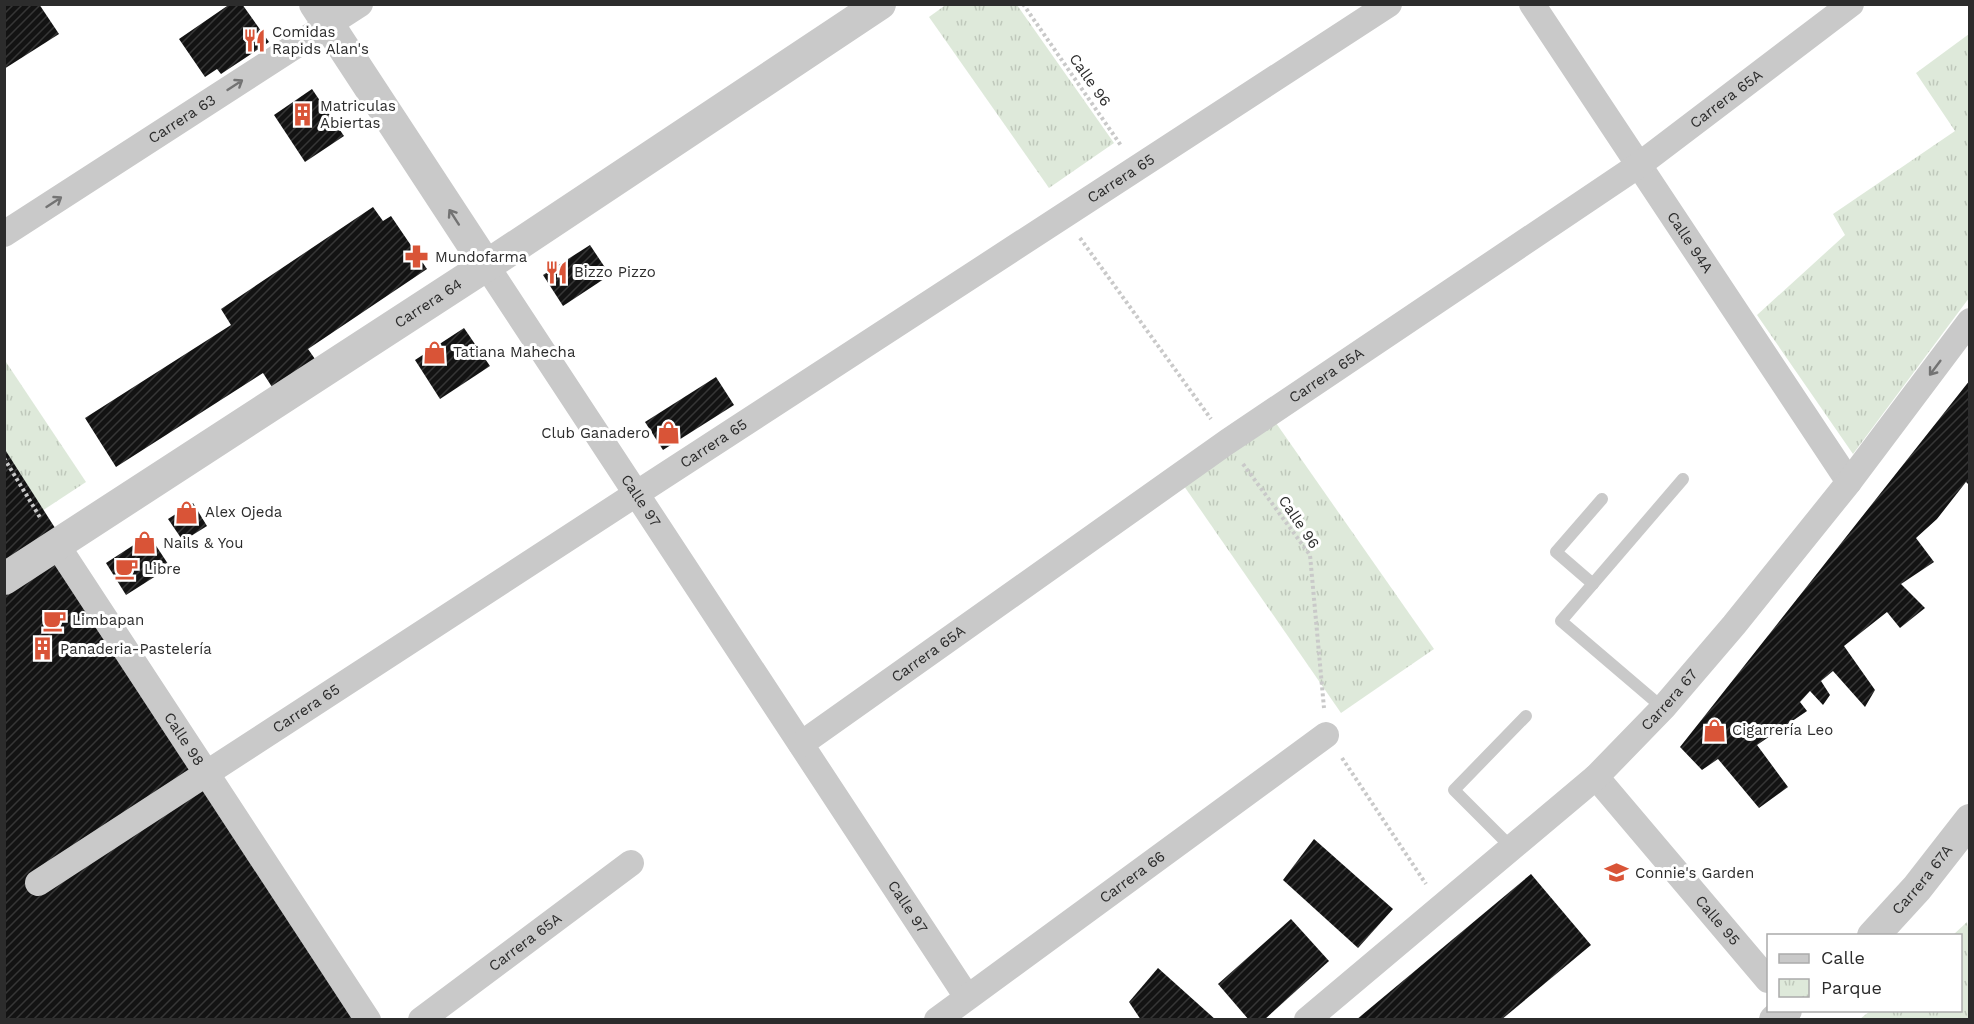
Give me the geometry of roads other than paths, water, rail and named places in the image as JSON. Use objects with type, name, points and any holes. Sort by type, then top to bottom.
[{"type":"street","name":"Carrera 63","points":[[4,234],[321,15],[360,4]]},
{"type":"street","name":"Carrera 64","points":[[4,579],[486,266],[880,4]]},
{"type":"street","name":"Carrera 65","points":[[38,883],[1389,4]]},
{"type":"street","name":"Calle 94A","points":[[1532,4],[1849,482]]},
{"type":"street","name":"Carrera 65A","points":[[801,744],[1227,442],[1639,165],[1851,4]]},
{"type":"street","name":"Calle 97","points":[[321,15],[968,997]]},
{"type":"street","name":"Carrera 67","points":[[1307,1020],[1596,777],[1663,708],[1734,625],[1849,482],[1970,321]]},
{"type":"street","name":"Calle 98","points":[[57,545],[368,1020]]},
{"type":"street","name":"Carrera 66","points":[[937,1020],[1326,735]]},
{"type":"street","name":"Calle 95","points":[[1596,777],[1767,979]]},
{"type":"street","name":"Carrera 67A","points":[[1875,934],[1968,827]]},
{"type":"street","name":"Carrera 65A","points":[[421,1020],[631,863]]},
{"type":"lane","points":[[1663,708],[1561,621],[1683,479]]},
{"type":"lane","points":[[1593,584],[1556,552],[1602,499]]},
{"type":"lane","points":[[1512,848],[1454,790],[1526,716]]},
{"type":"place","name":"Comidas Rapids Alan's","points":[[254,41]]},
{"type":"place","name":"Matriculas Abiertas","points":[[302,115]]},
{"type":"place","name":"Mundofarma","points":[[417,257]]},
{"type":"place","name":"Bizzo Pizzo","points":[[556,272]]},
{"type":"place","name":"Tatiana Mahecha","points":[[435,352]]},
{"type":"place","name":"Club Ganadero","points":[[668,433]]},
{"type":"place","name":"Alex Ojeda","points":[[187,512]]},
{"type":"place","name":"Nails & You","points":[[145,543]]},
{"type":"place","name":"Libre","points":[[126,569]]},
{"type":"place","name":"Limbapan","points":[[54,620]]},
{"type":"place","name":"Panaderia-Pastelería","points":[[42,649]]},
{"type":"place","name":"Cigarrería Leo","points":[[1714,730]]},
{"type":"place","name":"Connie's Garden","points":[[1617,873]]}]
